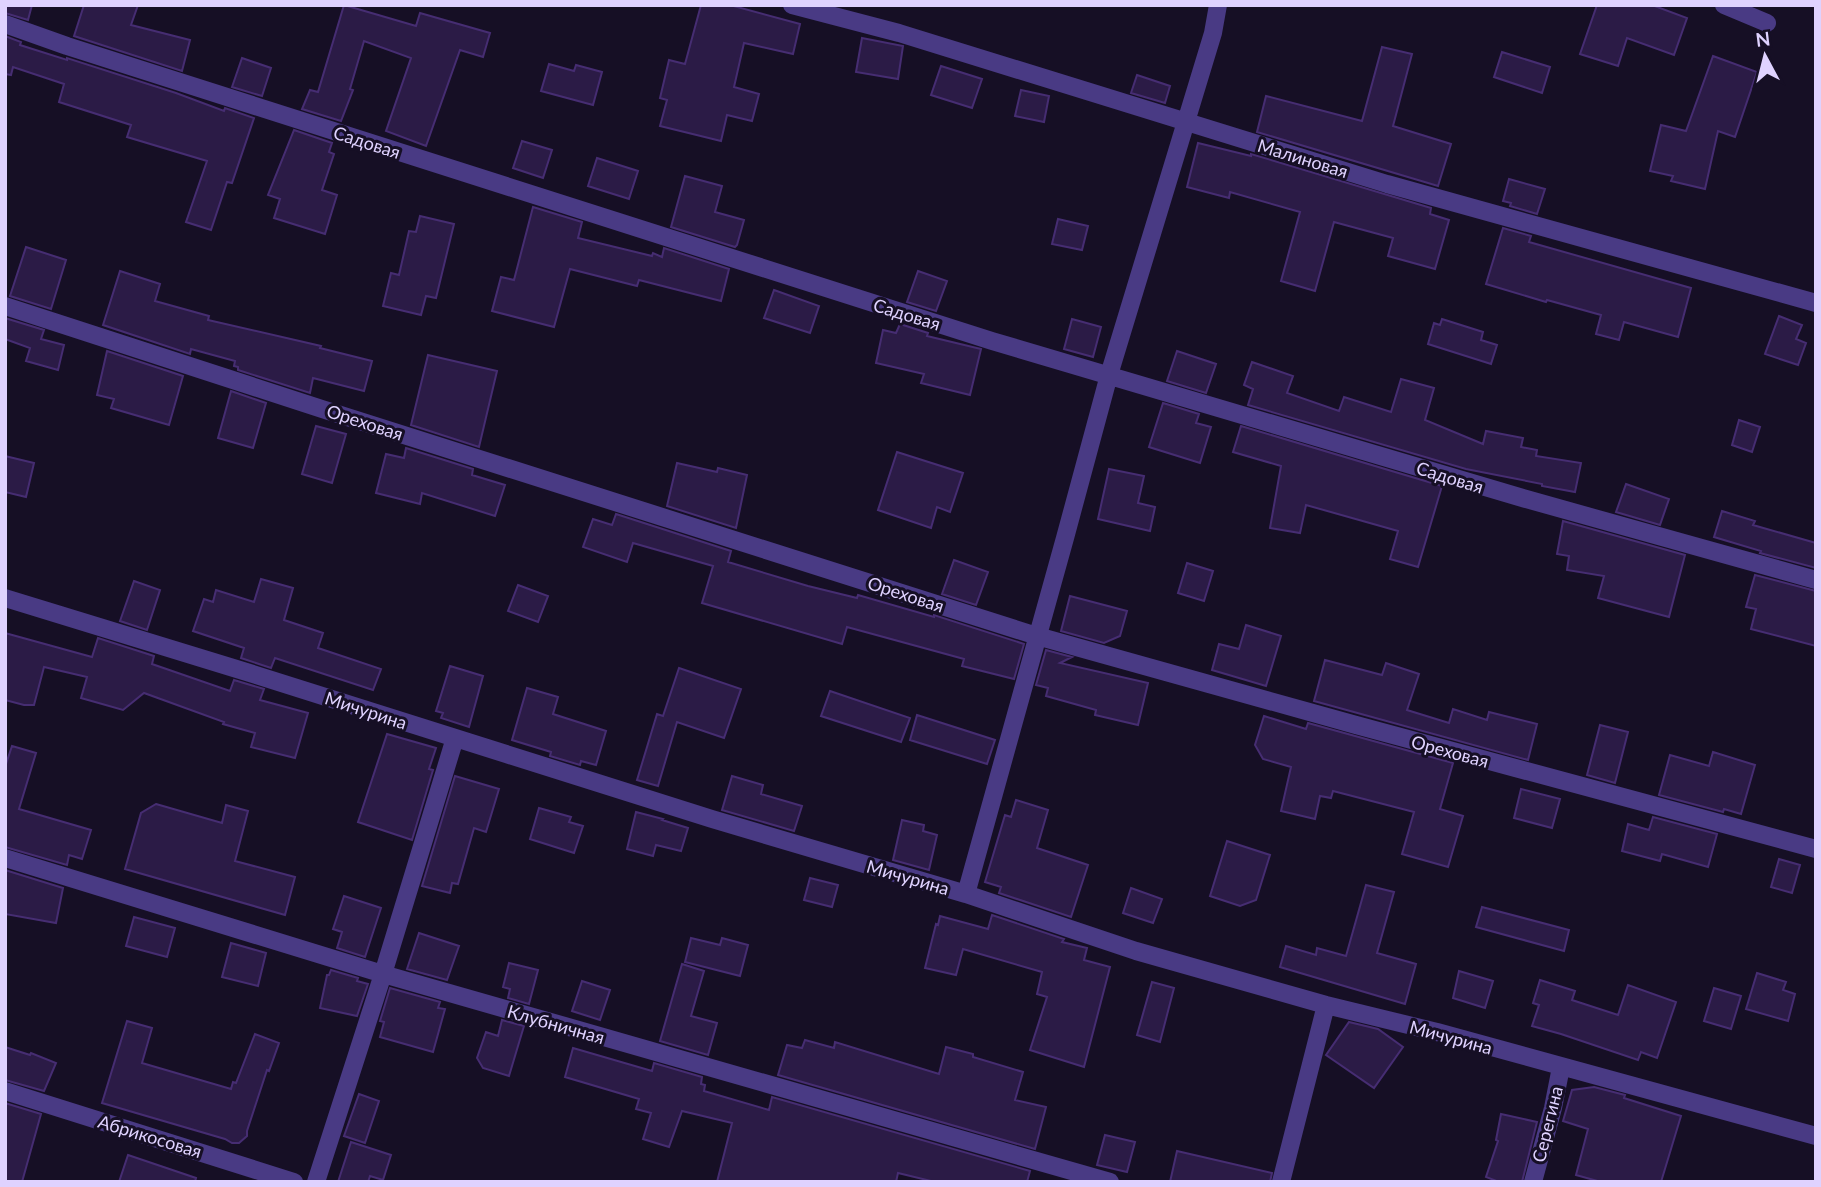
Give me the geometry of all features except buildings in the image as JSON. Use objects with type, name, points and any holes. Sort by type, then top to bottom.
[{"type":"street","name":"Малиновая","points":[[792,5],[899,33],[1387,184],[1816,303]]},
{"type":"street","points":[[966,894],[1109,375],[1213,33],[1219,5]]},
{"type":"street","points":[[1724,5],[1767,23]]},
{"type":"street","name":"Садовая","points":[[5,24],[859,299],[1526,499],[1816,580]]},
{"type":"street","name":"Ореховая","points":[[5,306],[1037,636],[1369,729],[1816,849]]},
{"type":"street","name":"Мичурина","points":[[5,598],[712,820],[966,894],[1136,951],[1326,1005],[1437,1032],[1816,1136]]},
{"type":"street","points":[[316,1182],[455,738]]},
{"type":"street","name":"Клубничная","points":[[5,858],[383,974],[1110,1182]]},
{"type":"street","points":[[1281,1182],[1326,1005]]},
{"type":"street","name":"Серегина","points":[[1533,1182],[1561,1067]]},
{"type":"street","name":"Абрикосовая","points":[[5,1091],[294,1182]]}]
